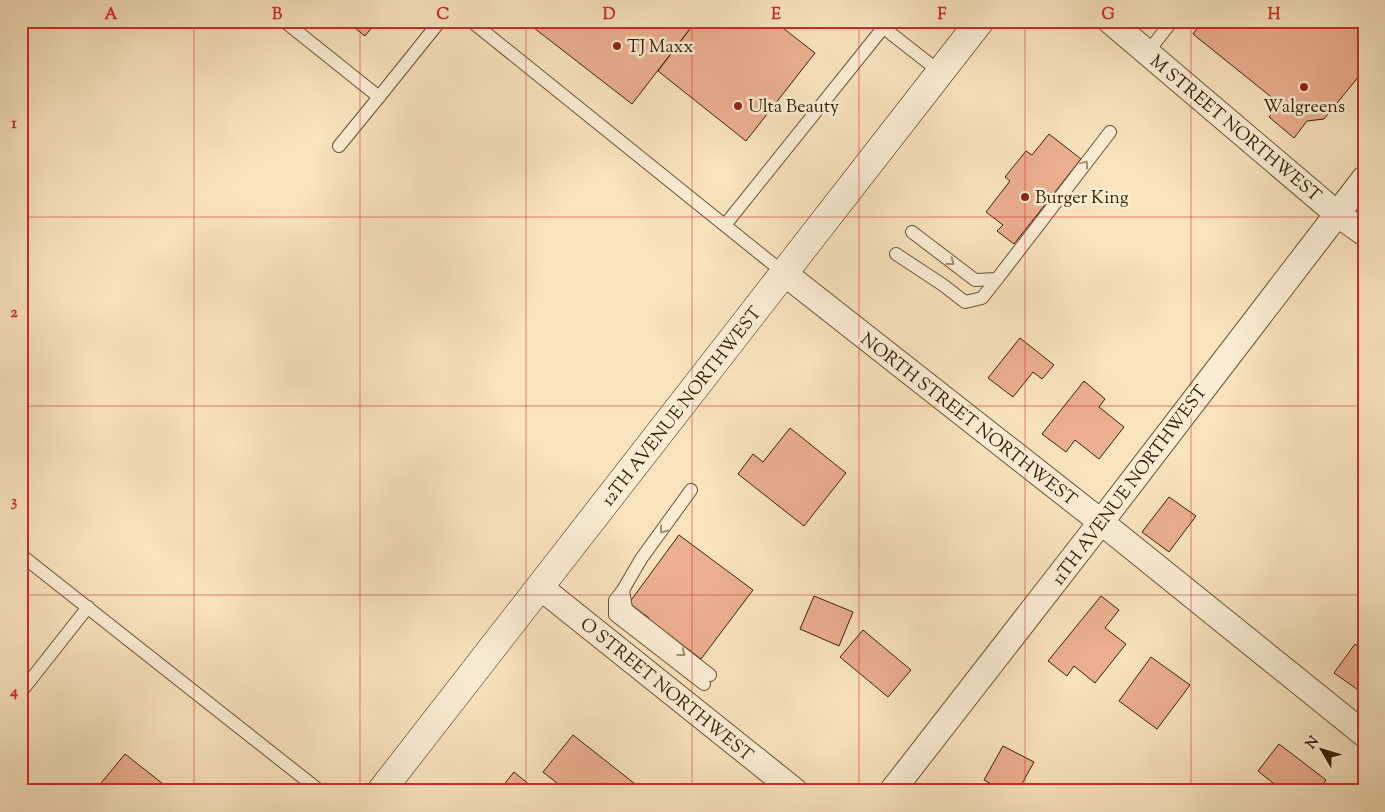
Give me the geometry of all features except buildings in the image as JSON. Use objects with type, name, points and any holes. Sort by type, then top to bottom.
[{"type":"main road","name":"12TH AVENUE NORTHWEST","points":[[381,791],[980,21]]},
{"type":"street","name":"M STREET NORTHWEST","points":[[1110,21],[1336,213],[1364,233]]},
{"type":"street","name":"11TH AVENUE NORTHWEST","points":[[892,791],[1364,179]]},
{"type":"street","name":"NORTH STREET NORTHWEST","points":[[784,273],[1101,522],[1364,734]]},
{"type":"street","name":"O STREET NORTHWEST","points":[[540,588],[795,791]]},
{"type":"lane","points":[[284,21],[378,97]]},
{"type":"lane","points":[[339,146],[440,21]]},
{"type":"lane","points":[[471,21],[784,273]]},
{"type":"lane","points":[[1147,53],[1172,21]]},
{"type":"lane","points":[[725,225],[879,24],[940,72]]},
{"type":"lane","points":[[896,254],[965,302],[982,298],[1110,132]]},
{"type":"lane","points":[[912,232],[975,280],[997,279]]},
{"type":"lane","points":[[691,490],[642,559],[623,590],[626,609],[707,680]]},
{"type":"lane","points":[[21,555],[320,791]]},
{"type":"lane","points":[[21,692],[88,607]]},
{"type":"place","name":"TJ Maxx","points":[[617,46]]},
{"type":"place","name":"Walgreens","points":[[1304,87]]},
{"type":"place","name":"Ulta Beauty","points":[[738,106]]},
{"type":"place","name":"Burger King","points":[[1025,197]]}]
